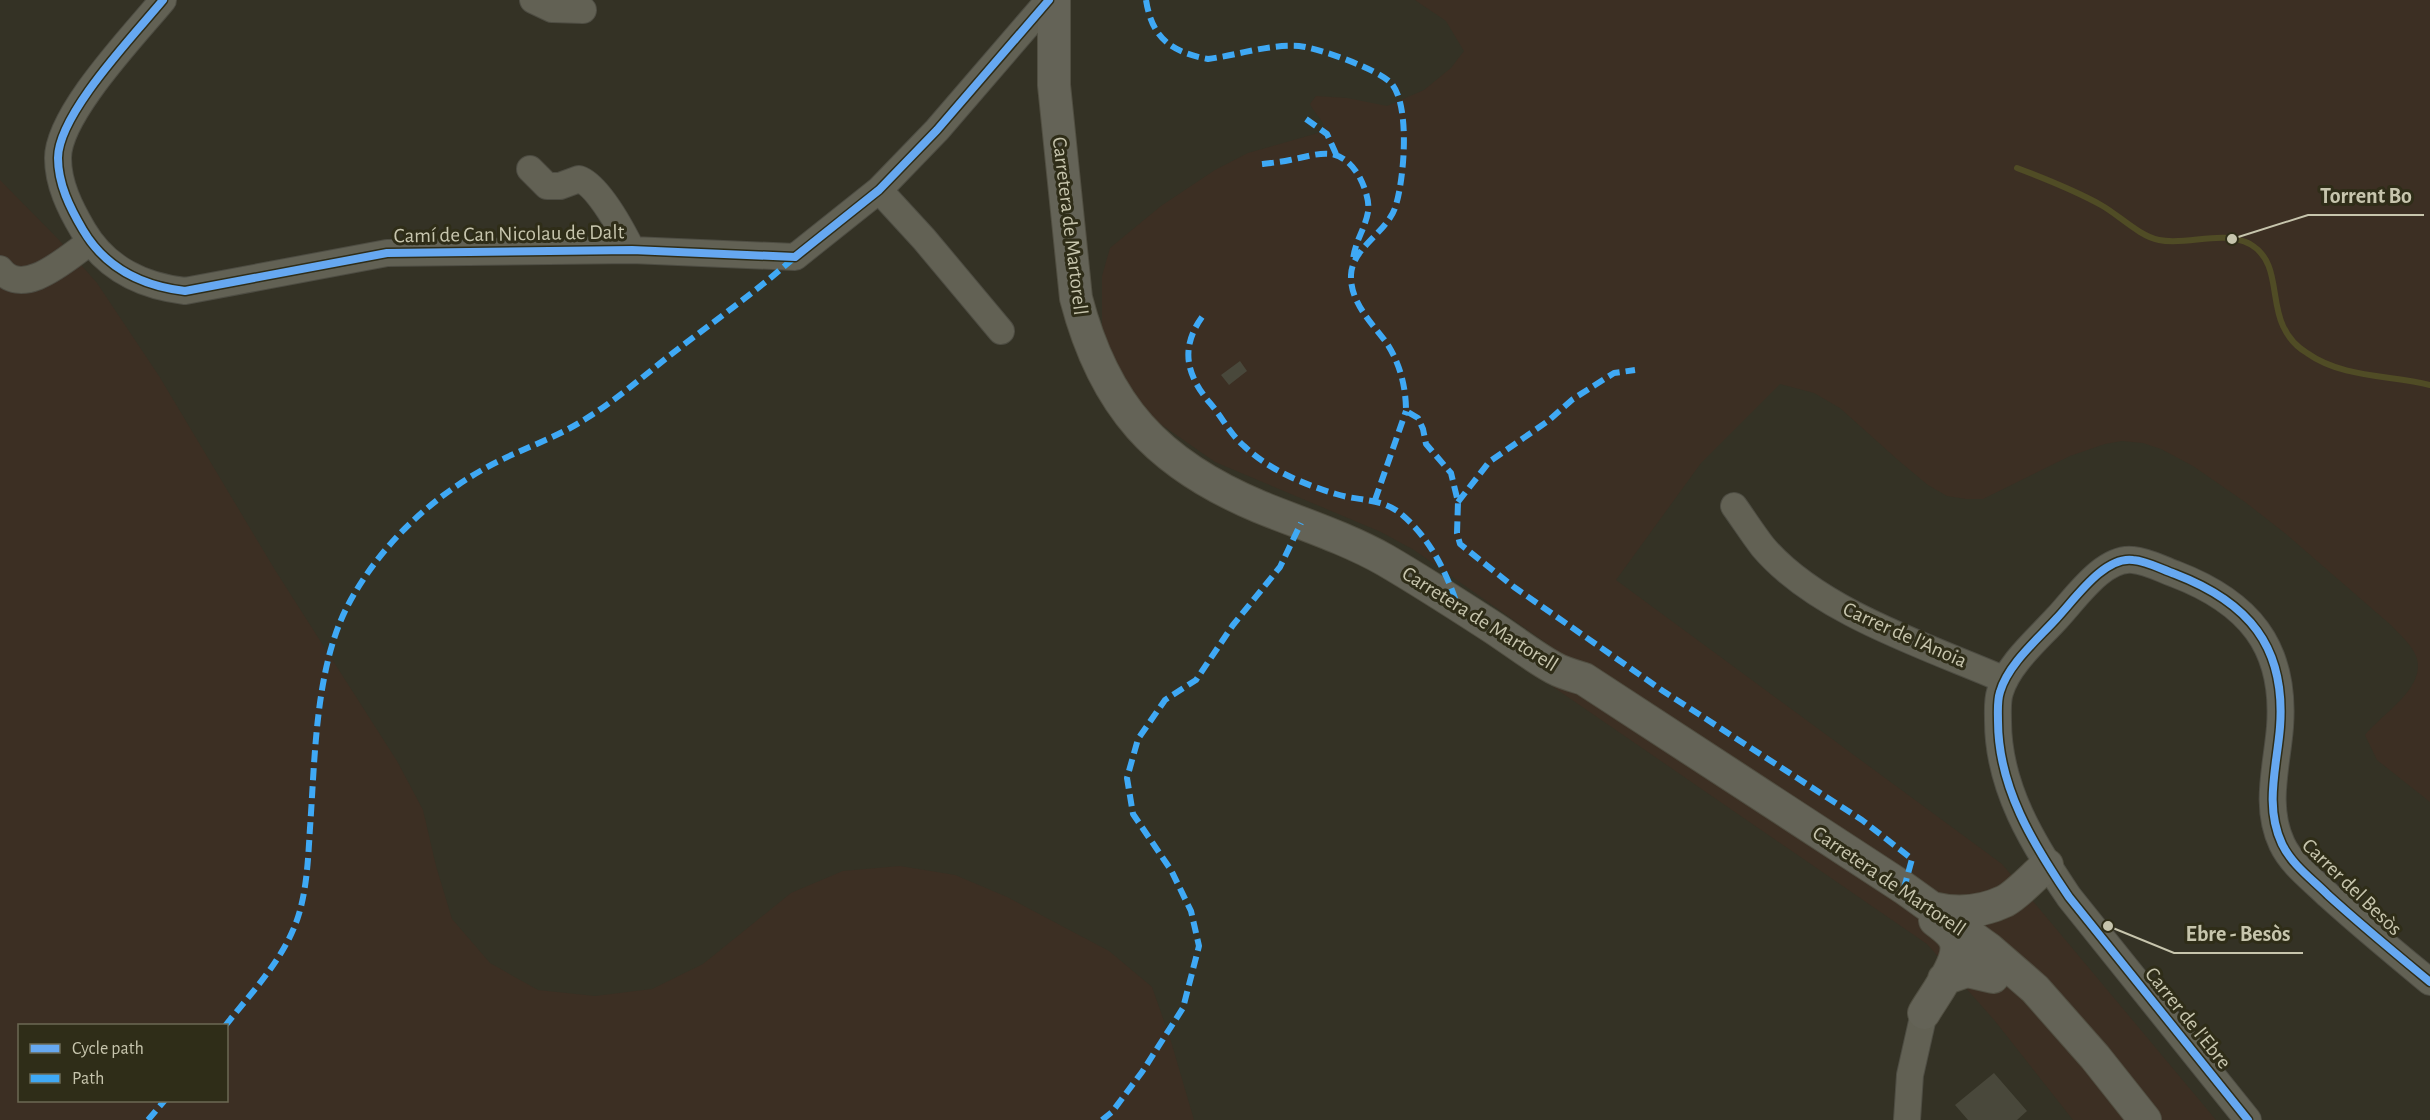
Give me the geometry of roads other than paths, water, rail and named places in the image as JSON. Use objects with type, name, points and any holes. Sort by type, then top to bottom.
[{"type":"main road","name":"Carretera de Martorell","points":[[1054,0],[1054,85],[1076,298],[1082,324],[1099,366],[1128,412],[1164,451],[1207,483],[1378,556],[1448,598],[1555,669],[1584,679],[1904,888],[1928,917],[1989,949],[2016,981],[2095,1058],[2145,1120]]},
{"type":"main road","points":[[1555,669],[1662,752],[1764,822],[1928,917],[1968,912],[2006,901],[2047,865]]},
{"type":"main road","points":[[1904,888],[1917,907],[1949,931],[1945,964]]},
{"type":"main road","points":[[2006,901],[1998,922],[2000,939],[2016,981],[2040,1023],[2120,1120]]},
{"type":"main road","points":[[1928,917],[1945,964]]},
{"type":"main road","points":[[1924,1013],[1927,987],[1945,964],[1964,946],[1991,958],[2016,981]]},
{"type":"street","name":"Camí de Can Nicolau de Dalt","points":[[163,0],[124,46],[74,112],[61,140],[58,157],[68,203],[90,242],[132,277],[162,288],[185,291],[387,253],[632,250],[795,257],[879,190],[937,130],[1049,0]]},
{"type":"street","points":[[533,0],[552,9],[584,10]]},
{"type":"street","points":[[530,169],[548,186],[560,186],[579,179],[590,185],[614,218],[632,250]]},
{"type":"street","points":[[879,190],[924,239],[1001,331]]},
{"type":"street","points":[[0,269],[4,275],[17,281],[33,278],[90,242]]},
{"type":"street","name":"Carrer de l'Anoia","points":[[1734,506],[1764,548],[1792,574],[1843,610],[2005,680]]},
{"type":"street","name":"Carrer del Besòs","points":[[2005,680],[2095,576],[2121,560],[2144,562],[2185,578],[2212,590],[2232,604],[2258,628],[2271,653],[2280,687],[2280,726],[2272,786],[2276,822],[2284,847],[2307,875],[2366,929],[2430,981]]},
{"type":"street","name":"Carrer de l'Ebre","points":[[2005,680],[2000,691],[1998,712],[1998,733],[2005,777],[2019,812],[2047,865],[2098,935],[2248,1120]]},
{"type":"street","points":[[1907,1120],[1910,1075],[1924,1013]]},
{"type":"waterway","points":[[2017,168],[2091,200],[2152,238],[2170,241],[2228,238],[2250,244],[2266,260],[2283,326],[2300,348],[2335,367],[2367,375],[2430,385]]},
{"type":"place","name":"Torrent Bo","points":[[2232,239]]},
{"type":"place","name":"Ebre - Besòs","points":[[2108,926]]}]
